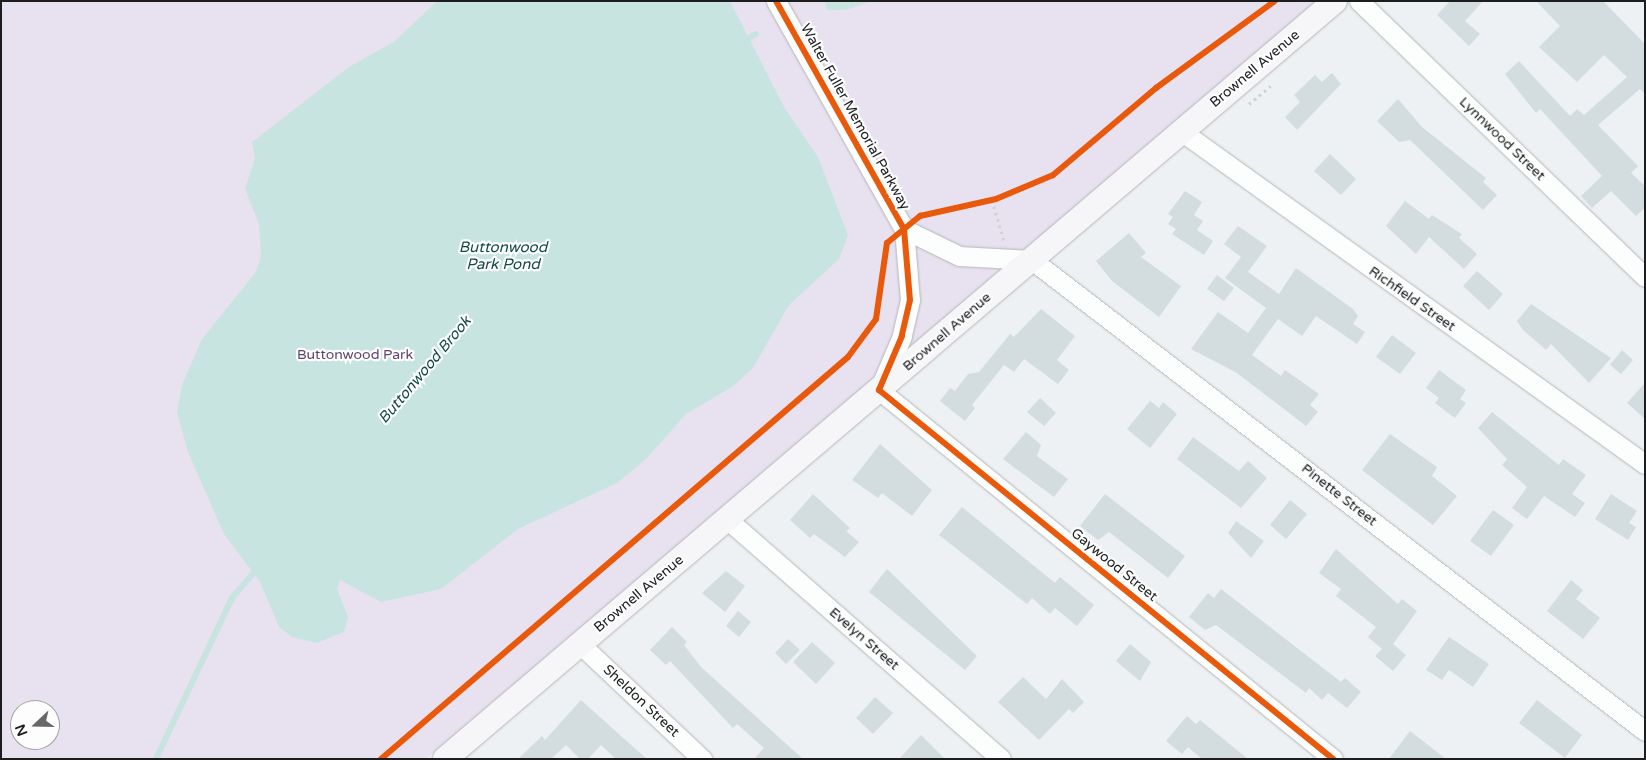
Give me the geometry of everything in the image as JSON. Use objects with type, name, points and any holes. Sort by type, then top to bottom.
[{"type":"main road","name":"Brownell Avenue","points":[[454,756],[580,644],[1335,1]]},
{"type":"street","name":"Walter Fuller Memorial Parkway","points":[[776,1],[904,229],[910,300],[902,336],[879,390]]},
{"type":"street","name":"Lynnwood Street","points":[[1359,1],[1645,277]]},
{"type":"street","name":"Richfield Street","points":[[1182,131],[1645,464]]},
{"type":"street","name":"Walter Fuller Memorial Parkway","points":[[904,229],[959,256],[1032,260]]},
{"type":"street","name":"Pinette Street","points":[[1032,260],[1645,731]]},
{"type":"street","name":"Gaywood Street","points":[[879,390],[1333,759]]},
{"type":"street","name":"Evelyn Street","points":[[727,519],[1001,759]]},
{"type":"street","name":"Sheldon Street","points":[[580,644],[702,759]]},
{"type":"path","points":[[984,202],[1004,196]]},
{"type":"green space","name":"Buttonwood Park","points":[[1,1],[1318,1],[426,759],[1,759]]},
{"type":"water","name":"Buttonwood Park Pond","points":[[437,1],[730,1],[784,107],[818,157],[848,235],[839,259],[789,305],[753,368],[732,387],[686,414],[646,459],[617,483],[518,529],[441,589],[381,602],[340,580],[337,589],[348,617],[344,632],[317,643],[292,637],[279,627],[260,582],[224,534],[188,452],[177,412],[182,385],[202,339],[256,272],[261,256],[259,224],[245,189],[255,158],[252,142],[349,67],[395,41]]},
{"type":"water","points":[[825,1],[872,1],[846,10],[827,10]]},
{"type":"building","points":[[1450,1],[1483,1],[1465,21],[1480,34],[1469,46],[1437,15]]},
{"type":"building","points":[[1536,1],[1603,1],[1645,44],[1645,94],[1640,89],[1598,125],[1638,166],[1631,173],[1645,186],[1645,208],[1636,216],[1611,191],[1592,208],[1581,196],[1602,176],[1540,109],[1536,113],[1505,74],[1519,61],[1570,116],[1577,109],[1584,115],[1627,77],[1604,55],[1577,82],[1539,47],[1560,26]]},
{"type":"building","points":[[1332,73],[1341,84],[1297,130],[1285,117],[1300,102],[1294,95],[1315,75],[1322,82]]},
{"type":"building","points":[[1398,99],[1422,127],[1486,178],[1483,182],[1497,195],[1483,210],[1410,140],[1399,142],[1377,121]]},
{"type":"building","points":[[1330,154],[1356,179],[1341,195],[1314,171]]},
{"type":"building","points":[[1185,191],[1202,202],[1194,215],[1203,221],[1197,230],[1213,241],[1204,255],[1172,234],[1176,229],[1168,224],[1173,217],[1168,214]]},
{"type":"building","points":[[1405,201],[1429,219],[1432,215],[1462,234],[1459,238],[1477,254],[1464,269],[1429,237],[1416,254],[1386,226]]},
{"type":"building","points":[[1238,226],[1267,246],[1248,272],[1279,294],[1296,268],[1353,309],[1358,316],[1353,324],[1365,332],[1357,344],[1316,316],[1302,336],[1278,319],[1252,355],[1281,376],[1285,370],[1319,394],[1310,405],[1318,412],[1306,426],[1237,373],[1191,349],[1218,312],[1248,333],[1266,308],[1225,278],[1241,257],[1224,244]]},
{"type":"building","points":[[1129,233],[1146,253],[1141,257],[1181,286],[1159,317],[1112,281],[1096,261]]},
{"type":"building","points":[[1477,271],[1503,294],[1489,310],[1463,286]]},
{"type":"building","points":[[1217,275],[1234,288],[1224,301],[1207,289]]},
{"type":"building","points":[[1531,304],[1611,358],[1589,383],[1551,344],[1546,350],[1523,330],[1517,321]]},
{"type":"building","points":[[1041,309],[1075,336],[1057,360],[1069,370],[1058,384],[1024,359],[1014,372],[1004,365],[972,405],[975,408],[965,421],[940,401],[950,388],[955,391],[968,374],[979,372],[1010,334],[1014,337]]},
{"type":"building","points":[[1392,335],[1416,353],[1400,374],[1376,357]]},
{"type":"building","points":[[1622,350],[1633,360],[1621,374],[1610,365]]},
{"type":"building","points":[[1439,370],[1466,390],[1460,399],[1466,403],[1455,418],[1435,403],[1439,398],[1426,388]]},
{"type":"building","points":[[1645,383],[1645,419],[1627,403]]},
{"type":"building","points":[[1040,398],[1056,413],[1044,426],[1027,412]]},
{"type":"building","points":[[1150,401],[1159,408],[1163,402],[1177,414],[1150,448],[1127,429]]},
{"type":"building","points":[[1492,412],[1559,465],[1563,459],[1586,475],[1572,494],[1585,503],[1575,517],[1544,496],[1527,519],[1512,508],[1527,487],[1502,465],[1507,459],[1478,428]]},
{"type":"building","points":[[1026,432],[1041,445],[1037,456],[1068,479],[1054,497],[1003,459]]},
{"type":"building","points":[[1390,434],[1437,467],[1432,476],[1457,496],[1433,525],[1362,470]]},
{"type":"building","points":[[1193,437],[1239,471],[1248,461],[1267,478],[1241,508],[1177,459]]},
{"type":"building","points":[[880,444],[932,490],[912,516],[882,493],[878,498],[852,480]]},
{"type":"building","points":[[813,494],[850,528],[846,531],[859,542],[845,557],[814,534],[810,538],[790,520]]},
{"type":"building","points":[[1105,494],[1185,556],[1168,578],[1109,532],[1098,540],[1080,526]]},
{"type":"building","points":[[1611,494],[1637,511],[1629,523],[1636,527],[1628,540],[1595,519]]},
{"type":"building","points":[[1290,500],[1307,514],[1286,539],[1270,525]]},
{"type":"building","points":[[962,507],[1055,583],[1060,577],[1094,605],[1077,626],[1055,608],[1050,614],[1032,598],[1027,604],[939,535]]},
{"type":"building","points":[[1493,510],[1514,525],[1491,556],[1470,541]]},
{"type":"building","points":[[1236,521],[1264,541],[1251,558],[1228,533]]},
{"type":"building","points":[[1336,549],[1398,604],[1402,599],[1417,611],[1393,644],[1406,655],[1393,671],[1375,656],[1382,649],[1368,637],[1376,627],[1336,596],[1341,589],[1319,573]]},
{"type":"building","points":[[887,569],[977,656],[965,670],[869,592]]},
{"type":"building","points":[[726,571],[745,586],[725,612],[702,593]]},
{"type":"building","points":[[1571,580],[1583,590],[1576,599],[1600,618],[1583,639],[1547,611]]},
{"type":"building","points":[[1221,589],[1341,682],[1345,678],[1361,692],[1347,708],[1328,693],[1322,700],[1309,688],[1306,693],[1216,625],[1205,630],[1189,617],[1208,593],[1214,598]]},
{"type":"building","points":[[738,611],[751,622],[739,637],[726,626]]},
{"type":"building","points":[[672,627],[687,642],[684,645],[701,667],[803,759],[754,759],[764,748],[737,724],[733,728],[670,661],[666,665],[650,650]]},
{"type":"building","points":[[1449,637],[1489,664],[1473,687],[1449,670],[1442,680],[1426,670]]},
{"type":"building","points":[[788,639],[800,650],[786,664],[775,653]]},
{"type":"building","points":[[812,642],[835,663],[816,684],[793,662]]},
{"type":"building","points":[[1130,644],[1151,662],[1140,681],[1116,661]]},
{"type":"building","points":[[1023,677],[1046,699],[1062,679],[1084,702],[1073,713],[1069,709],[1039,740],[998,702]]},
{"type":"building","points":[[875,697],[893,713],[873,734],[856,718]]},
{"type":"building","points":[[581,700],[647,759],[616,759],[601,745],[588,759],[580,759],[566,745],[551,759],[518,759],[542,736],[545,740]]},
{"type":"building","points":[[1537,700],[1582,735],[1565,758],[1519,723]]},
{"type":"building","points":[[1187,716],[1196,724],[1200,720],[1248,759],[1202,759],[1188,747],[1182,754],[1166,741]]},
{"type":"building","points":[[1410,731],[1446,759],[1389,759]]},
{"type":"building","points":[[921,735],[945,759],[899,759]]},
{"type":"waterway","name":"Buttonwood Brook","points":[[743,42],[756,34]]},
{"type":"waterway","name":"Buttonwood Brook","points":[[156,759],[232,598],[258,568]]},
{"type":"cycle path","points":[[776,1],[904,229],[910,300],[902,336],[879,390],[1333,759]]},
{"type":"cycle path","points":[[381,759],[848,357],[876,319],[887,243],[920,216],[996,199],[1053,175],[1156,88],[1275,1]]}]
